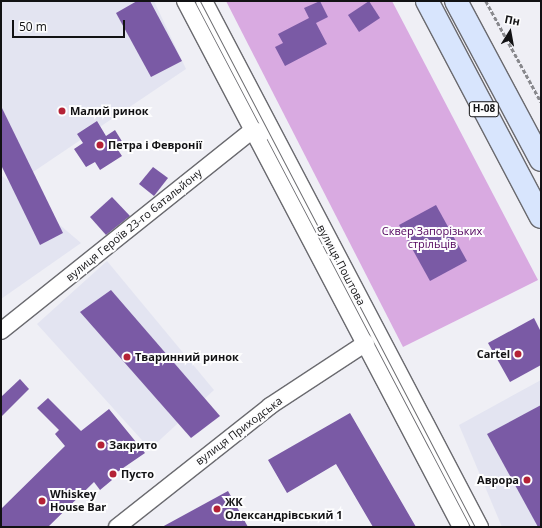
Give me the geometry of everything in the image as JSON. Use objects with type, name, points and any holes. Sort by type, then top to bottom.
[{"type":"main road","name":"Н-08","points":[[427,1],[541,217]]},
{"type":"main road","name":"Н-08","points":[[456,1],[541,160]]},
{"type":"street","name":"вулиця Поштова","points":[[185,1],[366,343],[461,527]]},
{"type":"street","name":"вулиця Поштова","points":[[204,1],[269,130],[480,527]]},
{"type":"street","points":[[253,130],[265,134],[269,130]]},
{"type":"street","name":"вулиця Героїв 23-го батальйону","points":[[1,332],[253,130]]},
{"type":"street","name":"вулиця Приходська","points":[[117,527],[270,406],[366,343]]},
{"type":"path","points":[[486,1],[541,102]]},
{"type":"shaded area","name":"Малий ринок","points":[[1,1],[154,1],[186,69],[30,174],[1,153]]},
{"type":"shaded area","points":[[1,175],[81,243],[1,299]]},
{"type":"shaded area","name":"Тваринний ринок","points":[[107,261],[214,390],[150,449],[37,324]]},
{"type":"shaded area","points":[[541,380],[541,527],[502,527],[459,425]]},
{"type":"green space","name":"Сквер Запорізьких стрільців","points":[[226,1],[392,1],[538,280],[403,347]]},
{"type":"building","points":[[137,1],[150,1],[182,61],[151,77],[116,13]]},
{"type":"building","points":[[320,1],[328,17],[316,23],[327,44],[285,66],[275,47],[283,43],[278,34],[309,18],[304,8]]},
{"type":"building","points":[[369,1],[380,18],[359,32],[348,15]]},
{"type":"building","points":[[1,106],[63,233],[40,245],[1,165]]},
{"type":"building","name":"Петра і Февронії","points":[[97,121],[106,136],[115,130],[123,143],[116,147],[122,156],[100,170],[95,162],[86,167],[74,149],[83,143],[77,134]]},
{"type":"building","points":[[153,167],[168,178],[154,196],[139,184]]},
{"type":"building","points":[[112,197],[130,216],[106,235],[90,217]]},
{"type":"building","points":[[436,205],[467,261],[430,281],[399,225]]},
{"type":"building","points":[[111,290],[220,416],[191,438],[80,312]]},
{"type":"building","name":"Cartel","points":[[534,318],[541,332],[541,365],[510,382],[488,343]]},
{"type":"building","points":[[20,379],[29,389],[1,417],[1,397]]},
{"type":"building","points":[[48,398],[81,431],[109,409],[145,453],[110,477],[112,480],[100,490],[94,482],[48,527],[1,527],[1,509],[65,446],[55,434],[59,430],[37,408]]},
{"type":"building","name":"Аврора","points":[[541,405],[541,527],[538,527],[487,434]]},
{"type":"building","points":[[350,413],[416,527],[373,527],[336,464],[287,493],[268,460]]},
{"type":"building","name":"ЖК Олександрівський 1","points":[[228,491],[248,527],[162,527]]},
{"type":"tram line","points":[[200,1],[475,527]]},
{"type":"place","name":"Малий ринок","points":[[62,111]]},
{"type":"place","name":"Петра і Февронії","points":[[100,145]]},
{"type":"place","name":"Cartel","points":[[518,354]]},
{"type":"place","name":"Тваринний ринок","points":[[127,357]]},
{"type":"place","name":"Закрито","points":[[101,445]]},
{"type":"place","name":"Пусто","points":[[113,474]]},
{"type":"place","name":"Аврора","points":[[527,480]]},
{"type":"place","name":"Whiskey House Bar","points":[[42,501]]},
{"type":"place","name":"ЖК Олександрівський 1","points":[[217,509]]}]
